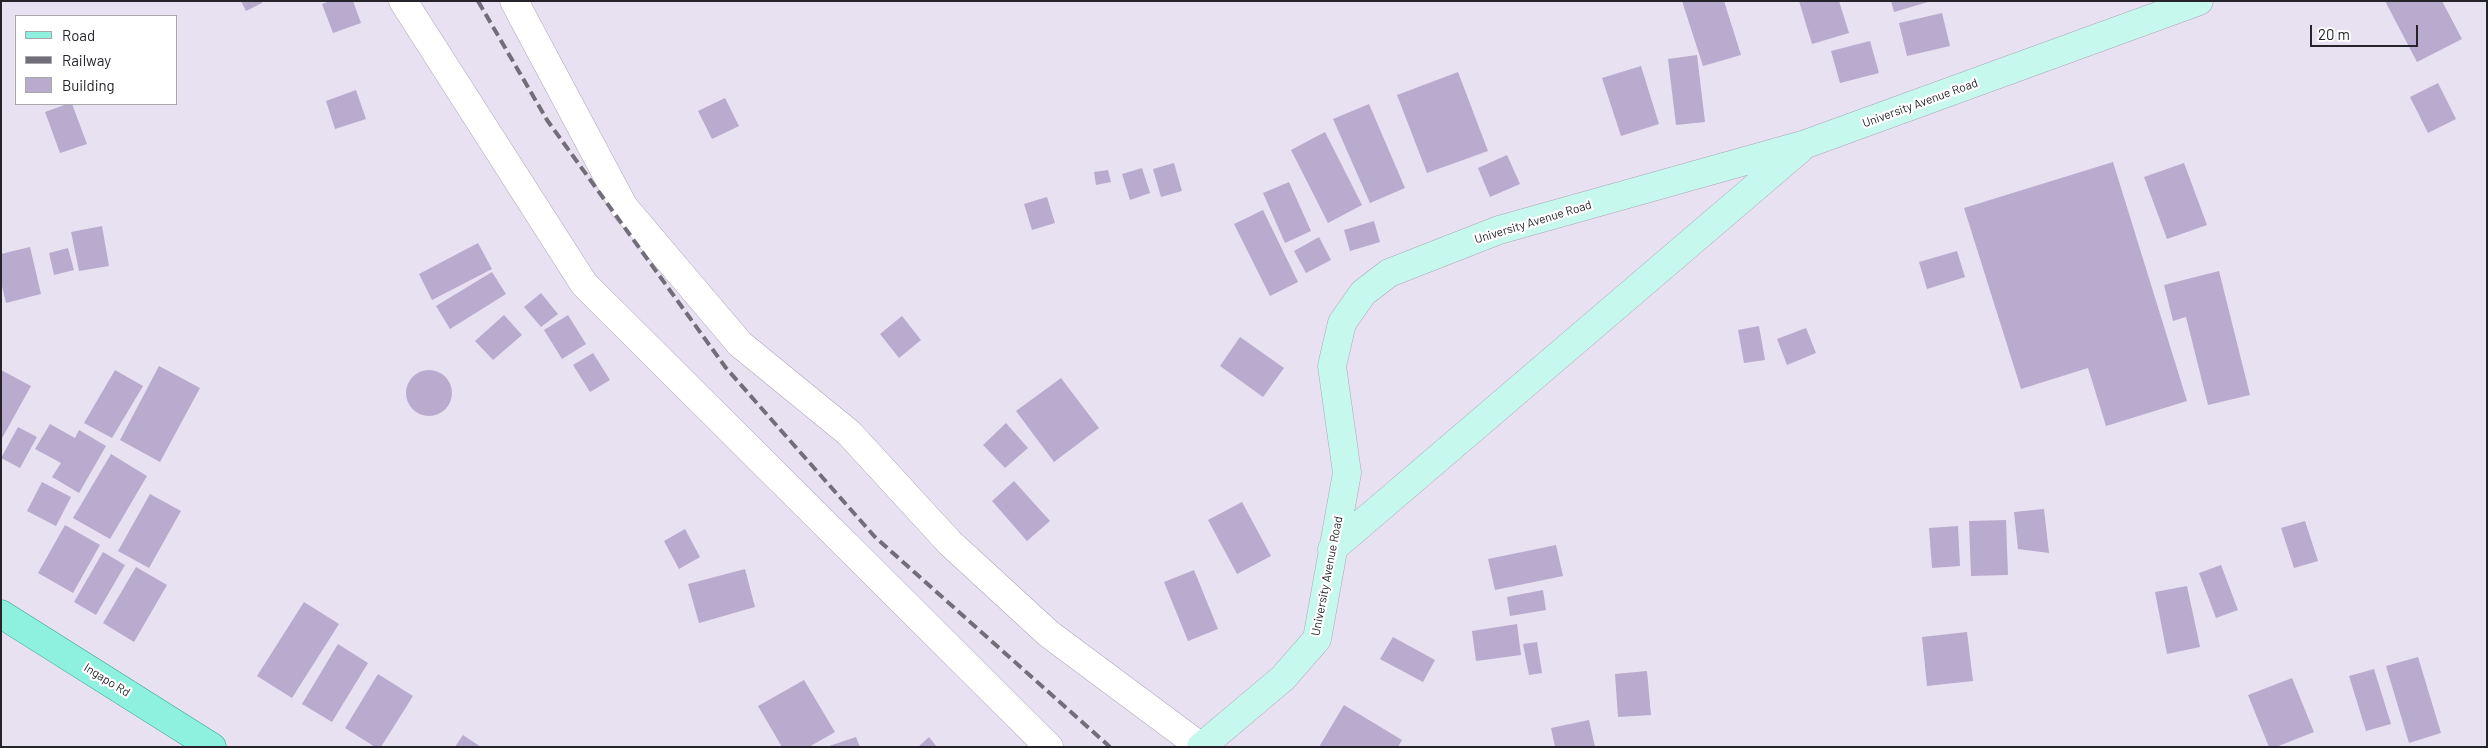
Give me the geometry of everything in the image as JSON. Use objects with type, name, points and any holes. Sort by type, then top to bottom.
[{"type":"main road","name":"University Avenue Road","points":[[1201,747],[1283,678],[1316,639],[1347,473],[1332,366],[1342,323],[1363,293],[1389,273],[1498,230],[1806,144],[2199,1]]},
{"type":"main road","points":[[1332,550],[1806,144]]},
{"type":"main road","name":"Ingapo Rd","points":[[1,614],[212,747]]},
{"type":"street","points":[[403,1],[584,284],[1049,747]]},
{"type":"street","points":[[514,1],[624,207],[740,344],[849,433],[950,543],[1048,634],[1201,747]]},
{"type":"building","points":[[241,1],[261,1],[262,3],[246,11]]},
{"type":"building","points":[[330,1],[353,1],[361,23],[333,33],[322,4]]},
{"type":"building","points":[[1682,1],[1724,1],[1741,55],[1703,66]]},
{"type":"building","points":[[1799,1],[1839,1],[1849,33],[1812,44]]},
{"type":"building","points":[[1891,1],[1928,1],[1928,2],[1894,12]]},
{"type":"building","points":[[2385,1],[2442,1],[2462,39],[2417,62]]},
{"type":"building","points":[[1942,13],[1950,46],[1907,56],[1899,23]]},
{"type":"building","points":[[1870,41],[1879,73],[1840,83],[1831,51]]},
{"type":"building","points":[[1697,55],[1705,122],[1676,125],[1668,59]]},
{"type":"building","points":[[1641,66],[1659,124],[1621,136],[1602,78]]},
{"type":"building","points":[[1458,72],[1488,151],[1427,173],[1397,95]]},
{"type":"building","points":[[2438,83],[2456,119],[2428,133],[2410,97]]},
{"type":"building","points":[[356,90],[366,119],[335,129],[326,101]]},
{"type":"building","points":[[725,98],[739,126],[712,139],[698,111]]},
{"type":"building","points":[[1369,104],[1405,188],[1370,203],[1333,119]]},
{"type":"building","points":[[64,105],[72,105],[87,144],[60,153],[45,112]]},
{"type":"building","points":[[1325,132],[1362,205],[1328,223],[1291,150]]},
{"type":"building","points":[[1507,155],[1520,184],[1490,197],[1478,168]]},
{"type":"building","points":[[2113,162],[2187,401],[2106,426],[2088,368],[2021,389],[1964,208]]},
{"type":"building","points":[[1174,163],[1182,191],[1161,197],[1153,169]]},
{"type":"building","points":[[2184,163],[2207,225],[2167,239],[2144,177]]},
{"type":"building","points":[[1142,168],[1150,193],[1130,200],[1122,174]]},
{"type":"building","points":[[1108,170],[1111,182],[1096,185],[1094,172]]},
{"type":"building","points":[[1289,182],[1311,231],[1285,243],[1263,193]]},
{"type":"building","points":[[1047,197],[1055,223],[1032,230],[1024,204]]},
{"type":"building","points":[[1263,210],[1298,282],[1270,296],[1234,224]]},
{"type":"building","points":[[1374,221],[1380,242],[1350,251],[1344,230]]},
{"type":"building","points":[[102,226],[109,266],[79,271],[71,232]]},
{"type":"building","points":[[1319,237],[1331,260],[1306,273],[1294,251]]},
{"type":"building","points":[[478,243],[492,269],[432,300],[419,274]]},
{"type":"building","points":[[30,247],[41,294],[6,303],[1,282],[1,254]]},
{"type":"building","points":[[68,248],[74,270],[54,275],[49,253]]},
{"type":"building","points":[[1957,251],[1965,277],[1927,289],[1919,262]]},
{"type":"building","points":[[2219,271],[2250,395],[2208,405],[2186,317],[2173,321],[2164,285]]},
{"type":"building","points":[[492,272],[506,294],[450,329],[436,306]]},
{"type":"building","points":[[541,293],[558,314],[541,327],[524,307]]},
{"type":"building","points":[[504,315],[522,335],[493,360],[475,341]]},
{"type":"building","points":[[568,315],[586,344],[562,359],[544,330]]},
{"type":"building","points":[[902,316],[921,340],[899,358],[880,334]]},
{"type":"building","points":[[1759,326],[1765,360],[1744,363],[1738,330]]},
{"type":"building","points":[[1806,328],[1816,353],[1787,365],[1777,339]]},
{"type":"building","points":[[1240,337],[1284,368],[1263,397],[1220,366]]},
{"type":"building","points":[[593,353],[610,380],[590,392],[573,365]]},
{"type":"building","points":[[159,366],[200,388],[160,462],[120,440]]},
{"type":"building","points":[[1,370],[31,386],[1,440]]},
{"type":"building","points":[[115,370],[143,386],[112,438],[84,423]]},
{"type":"building","points":[[429,370],[442,374],[448,380],[452,393],[448,406],[442,412],[429,416],[416,412],[410,406],[406,393],[410,380],[416,374]]},
{"type":"building","points":[[1061,378],[1099,428],[1054,462],[1016,411]]},
{"type":"building","points":[[1006,423],[1028,448],[1005,468],[983,445]]},
{"type":"building","points":[[50,424],[75,438],[79,430],[106,446],[79,493],[52,477],[61,463],[35,449]]},
{"type":"building","points":[[18,427],[37,437],[20,468],[1,458]]},
{"type":"building","points":[[111,454],[147,476],[110,539],[73,518]]},
{"type":"building","points":[[1014,481],[1050,521],[1027,541],[992,501]]},
{"type":"building","points":[[42,482],[71,497],[56,526],[27,511]]},
{"type":"building","points":[[150,494],[181,511],[149,568],[118,551]]},
{"type":"building","points":[[1242,502],[1271,556],[1237,574],[1208,520]]},
{"type":"building","points":[[2044,509],[2049,553],[2018,549],[2014,512]]},
{"type":"building","points":[[2006,520],[2008,575],[1971,576],[1969,521]]},
{"type":"building","points":[[2305,521],[2318,561],[2294,568],[2281,528]]},
{"type":"building","points":[[65,525],[100,545],[73,593],[38,573]]},
{"type":"building","points":[[1958,526],[1960,566],[1932,568],[1929,528]]},
{"type":"building","points":[[685,529],[700,557],[679,569],[664,541]]},
{"type":"building","points":[[1556,545],[1563,576],[1495,590],[1488,559]]},
{"type":"building","points":[[103,552],[125,565],[96,615],[74,602]]},
{"type":"building","points":[[2221,565],[2238,610],[2216,618],[2199,573]]},
{"type":"building","points":[[136,567],[167,585],[134,642],[103,623]]},
{"type":"building","points":[[745,569],[755,607],[699,623],[688,584]]},
{"type":"building","points":[[1194,570],[1218,629],[1188,641],[1164,582]]},
{"type":"building","points":[[2187,586],[2200,647],[2167,654],[2155,592]]},
{"type":"building","points":[[1543,590],[1546,610],[1510,616],[1507,597]]},
{"type":"building","points":[[304,602],[339,624],[292,698],[257,676]]},
{"type":"building","points":[[1517,624],[1521,655],[1476,661],[1472,631]]},
{"type":"building","points":[[1967,632],[1973,681],[1927,686],[1922,637]]},
{"type":"building","points":[[1393,637],[1435,660],[1423,682],[1380,659]]},
{"type":"building","points":[[1537,642],[1542,673],[1529,675],[1523,644]]},
{"type":"building","points":[[338,644],[368,663],[332,722],[302,704]]},
{"type":"building","points":[[2418,657],[2441,733],[2409,743],[2386,666]]},
{"type":"building","points":[[2374,669],[2391,724],[2366,731],[2349,676]]},
{"type":"building","points":[[1647,671],[1651,715],[1618,717],[1615,674]]},
{"type":"building","points":[[378,674],[413,696],[381,747],[375,747],[345,728]]},
{"type":"building","points":[[2292,678],[2314,732],[2276,747],[2269,747],[2248,695]]},
{"type":"building","points":[[804,680],[835,732],[809,747],[782,747],[758,706]]},
{"type":"building","points":[[1344,705],[1402,740],[1398,747],[1319,747]]},
{"type":"building","points":[[1589,720],[1595,747],[1555,747],[1551,728]]},
{"type":"building","points":[[463,735],[481,747],[455,747]]},
{"type":"building","points":[[856,737],[860,747],[829,747],[829,746]]},
{"type":"building","points":[[929,737],[937,747],[918,747]]},
{"type":"railway","points":[[478,1],[547,120],[726,368],[875,537],[1110,747]]}]
